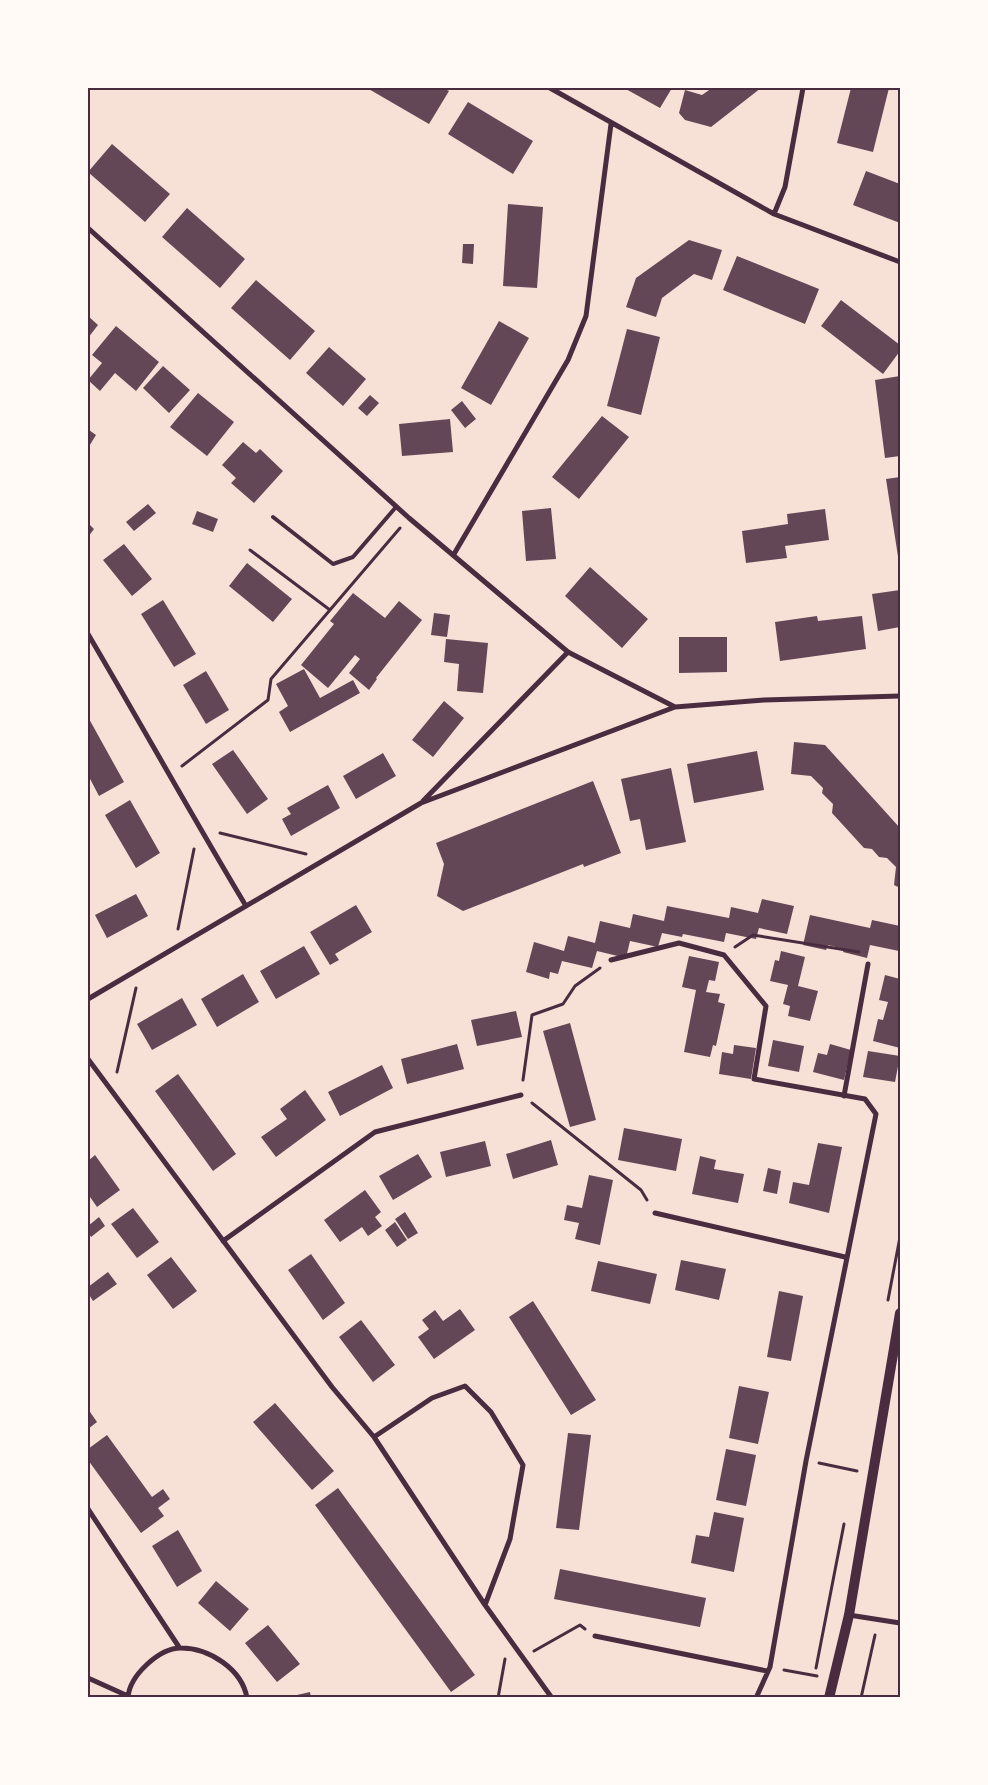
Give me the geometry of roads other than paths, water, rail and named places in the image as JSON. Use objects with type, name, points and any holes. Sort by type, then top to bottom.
[{"type":"main road","points":[[829,1698],[849,1615],[900,1313]]},
{"type":"street","points":[[550,88],[774,214],[900,262]]},
{"type":"street","points":[[774,214],[785,187],[803,88]]},
{"type":"street","points":[[454,554],[568,360],[586,316],[611,124]]},
{"type":"street","points":[[88,228],[409,518],[568,652],[675,707]]},
{"type":"street","points":[[88,634],[246,906]]},
{"type":"street","points":[[421,803],[568,652]]},
{"type":"street","points":[[88,999],[421,803],[675,707],[764,700],[900,696]]},
{"type":"street","points":[[611,960],[679,943],[724,955],[766,1006],[754,1079],[865,1099],[876,1114],[845,1257],[768,1669],[756,1698]]},
{"type":"street","points":[[844,1096],[868,964]]},
{"type":"street","points":[[88,1059],[332,1387],[374,1438],[508,1638],[552,1698]]},
{"type":"street","points":[[223,1241],[375,1132],[521,1095]]},
{"type":"street","points":[[655,1213],[845,1257]]},
{"type":"street","points":[[374,1438],[432,1398],[465,1386],[491,1412],[522,1464],[510,1539],[485,1604]]},
{"type":"street","points":[[88,1509],[179,1647]]},
{"type":"street","points":[[849,1615],[900,1623]]},
{"type":"street","points":[[595,1636],[768,1669]]},
{"type":"street","points":[[88,1678],[96,1680],[128,1697],[130,1684],[144,1665],[179,1647],[204,1651],[234,1670],[246,1691],[247,1698]]},
{"type":"lane","points":[[273,517],[333,564],[353,557],[396,506]]}]
